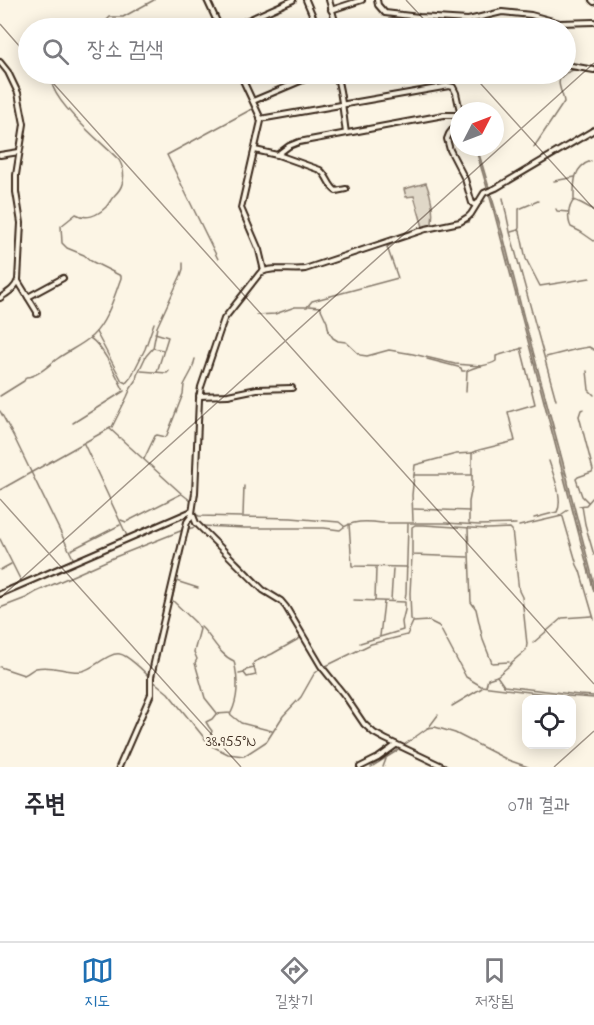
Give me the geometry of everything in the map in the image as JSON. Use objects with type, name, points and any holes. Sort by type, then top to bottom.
[{"type":"street","points":[[207,0],[215,18]]},
{"type":"street","points":[[252,18],[293,0]]},
{"type":"street","points":[[306,0],[314,18]]},
{"type":"street","points":[[329,0],[334,18]]},
{"type":"street","points":[[332,10],[362,0]]},
{"type":"street","points":[[377,0],[385,13],[440,18]]},
{"type":"street","points":[[476,18],[502,12],[542,18]]},
{"type":"street","points":[[576,23],[594,22]]},
{"type":"street","points":[[0,62],[14,82],[24,124],[24,136],[16,175],[21,223],[18,280],[12,290],[0,298]]},
{"type":"street","points":[[576,67],[594,70]]},
{"type":"street","points":[[245,84],[260,119],[241,208],[259,250],[264,271]]},
{"type":"street","points":[[253,101],[293,84]]},
{"type":"street","points":[[339,84],[346,133]]},
{"type":"street","points":[[260,119],[449,86],[453,87],[458,102]]},
{"type":"street","points":[[277,155],[299,142],[450,114]]},
{"type":"street","points":[[119,767],[151,694],[151,677],[159,640],[192,513],[197,470],[199,396],[224,319],[260,273],[305,269],[426,229],[460,222],[468,217],[475,205],[489,191],[594,130]]},
{"type":"street","points":[[450,133],[447,140],[450,150]]},
{"type":"street","points":[[255,150],[320,170],[336,191],[346,189]]},
{"type":"street","points":[[0,155],[19,152]]},
{"type":"street","points":[[453,156],[465,178],[472,203],[475,205]]},
{"type":"street","points":[[28,297],[63,278]]},
{"type":"street","points":[[18,280],[37,314]]},
{"type":"street","points":[[199,396],[228,395],[257,389],[292,388]]},
{"type":"street","points":[[0,594],[192,513]]},
{"type":"street","points":[[192,513],[196,523],[234,563],[263,590],[281,601],[286,607],[321,666],[364,724],[374,733],[396,745],[444,767]]},
{"type":"street","points":[[360,767],[396,745]]},
{"type":"shaded area","points":[[426,183],[432,203],[433,219],[432,224],[423,227],[414,196],[406,197],[404,189]]},
{"type":"water","points":[[478,156],[480,156],[503,235],[594,583],[594,592]]},
{"type":"waterway","points":[[109,18],[123,17],[154,0]]},
{"type":"waterway","points":[[576,70],[593,72]]},
{"type":"waterway","points":[[0,396],[92,336],[106,317],[121,278],[62,243],[61,226],[76,214],[88,217],[103,210],[120,189],[123,175],[119,160],[65,106],[52,84]]},
{"type":"waterway","points":[[534,147],[564,102],[559,84]]},
{"type":"waterway","points":[[218,259],[167,155],[252,109]]},
{"type":"waterway","points":[[574,199],[578,171],[591,161]]},
{"type":"waterway","points":[[554,181],[575,177]]},
{"type":"waterway","points":[[503,198],[510,232],[556,400]]},
{"type":"waterway","points":[[594,210],[574,200],[569,210],[571,227],[594,241]]},
{"type":"waterway","points":[[412,235],[469,222],[481,203],[485,201]]},
{"type":"waterway","points":[[511,232],[519,228],[519,209],[538,201]]},
{"type":"waterway","points":[[556,209],[568,212]]},
{"type":"waterway","points":[[518,230],[526,259],[540,286],[590,278]]},
{"type":"waterway","points":[[256,315],[275,314],[295,307],[307,307],[312,301],[398,278],[387,247],[399,240]]},
{"type":"waterway","points":[[0,490],[112,427],[146,356],[153,348],[157,327],[181,275],[183,263]]},
{"type":"waterway","points":[[309,306],[320,307],[333,338],[346,342],[360,355],[367,356],[389,350],[455,364],[481,366]]},
{"type":"waterway","points":[[96,332],[122,381],[126,383],[145,349],[154,323]]},
{"type":"waterway","points":[[155,333],[168,337],[157,372]]},
{"type":"waterway","points":[[73,423],[124,391],[105,355],[90,338]]},
{"type":"waterway","points":[[546,357],[589,347],[594,350]]},
{"type":"waterway","points":[[153,348],[163,350]]},
{"type":"waterway","points":[[469,523],[472,453],[515,441],[508,412],[535,404],[521,348]]},
{"type":"waterway","points":[[466,392],[467,371],[493,363],[496,361],[496,356],[523,348]]},
{"type":"waterway","points":[[144,459],[155,436],[166,437],[195,359]]},
{"type":"waterway","points":[[427,359],[465,371]]},
{"type":"waterway","points":[[141,371],[167,373],[169,371]]},
{"type":"waterway","points":[[587,371],[589,390],[594,395]]},
{"type":"waterway","points":[[583,409],[579,416],[593,470],[576,479],[582,496],[588,502]]},
{"type":"waterway","points":[[0,411],[73,558]]},
{"type":"waterway","points":[[110,429],[191,501]]},
{"type":"waterway","points":[[0,591],[127,536],[84,444]]},
{"type":"waterway","points":[[413,521],[412,495],[415,465],[456,454],[472,453]]},
{"type":"waterway","points":[[534,518],[557,512],[559,507],[557,487],[549,461]]},
{"type":"waterway","points":[[414,475],[472,475]]},
{"type":"waterway","points":[[243,516],[244,486]]},
{"type":"waterway","points":[[121,520],[126,522],[181,494]]},
{"type":"waterway","points":[[579,506],[586,505],[594,496]]},
{"type":"waterway","points":[[195,506],[195,514],[199,516],[291,518],[339,522],[344,526]]},
{"type":"waterway","points":[[582,506],[594,555]]},
{"type":"waterway","points":[[414,509],[469,511]]},
{"type":"waterway","points":[[559,516],[568,510]]},
{"type":"waterway","points":[[519,526],[563,517],[594,619]]},
{"type":"waterway","points":[[202,526],[340,530],[349,524],[365,522],[516,524]]},
{"type":"waterway","points":[[349,524],[352,566],[407,568]]},
{"type":"waterway","points":[[405,599],[408,524]]},
{"type":"waterway","points":[[71,550],[120,525]]},
{"type":"waterway","points":[[468,557],[412,555],[412,527],[424,525],[487,529],[510,528],[512,530],[527,644],[526,650],[497,676],[488,679],[486,686]]},
{"type":"waterway","points":[[0,608],[115,557],[196,527]]},
{"type":"waterway","points":[[468,528],[471,602],[476,609],[483,640],[492,663],[509,662]]},
{"type":"waterway","points":[[187,529],[172,600],[200,629],[194,652],[197,659],[195,663],[205,698],[217,713]]},
{"type":"waterway","points":[[0,539],[21,581]]},
{"type":"waterway","points":[[412,555],[410,593],[413,621]]},
{"type":"waterway","points":[[0,570],[11,564]]},
{"type":"waterway","points":[[375,600],[376,568]]},
{"type":"waterway","points":[[391,600],[393,569]]},
{"type":"waterway","points":[[176,581],[198,588]]},
{"type":"waterway","points":[[354,600],[405,602],[403,630],[360,643]]},
{"type":"waterway","points":[[380,636],[384,602]]},
{"type":"waterway","points":[[533,643],[562,618],[592,616]]},
{"type":"waterway","points":[[324,667],[371,644],[407,635],[413,622],[429,621],[439,626],[466,677],[481,686],[594,698]]},
{"type":"waterway","points":[[201,627],[220,650],[234,661],[237,681],[237,694],[231,713],[216,714],[206,722],[212,731],[208,742]]},
{"type":"waterway","points":[[239,674],[244,673],[247,677],[256,675],[254,662],[302,637]]},
{"type":"waterway","points":[[153,679],[160,649]]},
{"type":"waterway","points":[[0,667],[24,675],[42,667],[82,671],[115,654],[120,654],[131,660],[149,677]]},
{"type":"waterway","points":[[244,673],[254,668]]},
{"type":"waterway","points":[[152,680],[168,693],[210,745],[228,754],[244,756],[267,741],[283,716],[301,697],[314,674],[320,669]]},
{"type":"waterway","points":[[497,676],[504,686],[594,696]]},
{"type":"waterway","points":[[452,706],[482,688]]},
{"type":"waterway","points":[[230,714],[241,723],[272,731]]},
{"type":"waterway","points":[[404,745],[429,727],[438,715]]},
{"type":"waterway","points":[[427,728],[435,727],[455,733],[508,760],[528,767]]},
{"type":"waterway","points":[[371,767],[400,749]]},
{"type":"waterway","points":[[383,767],[386,759]]}]
